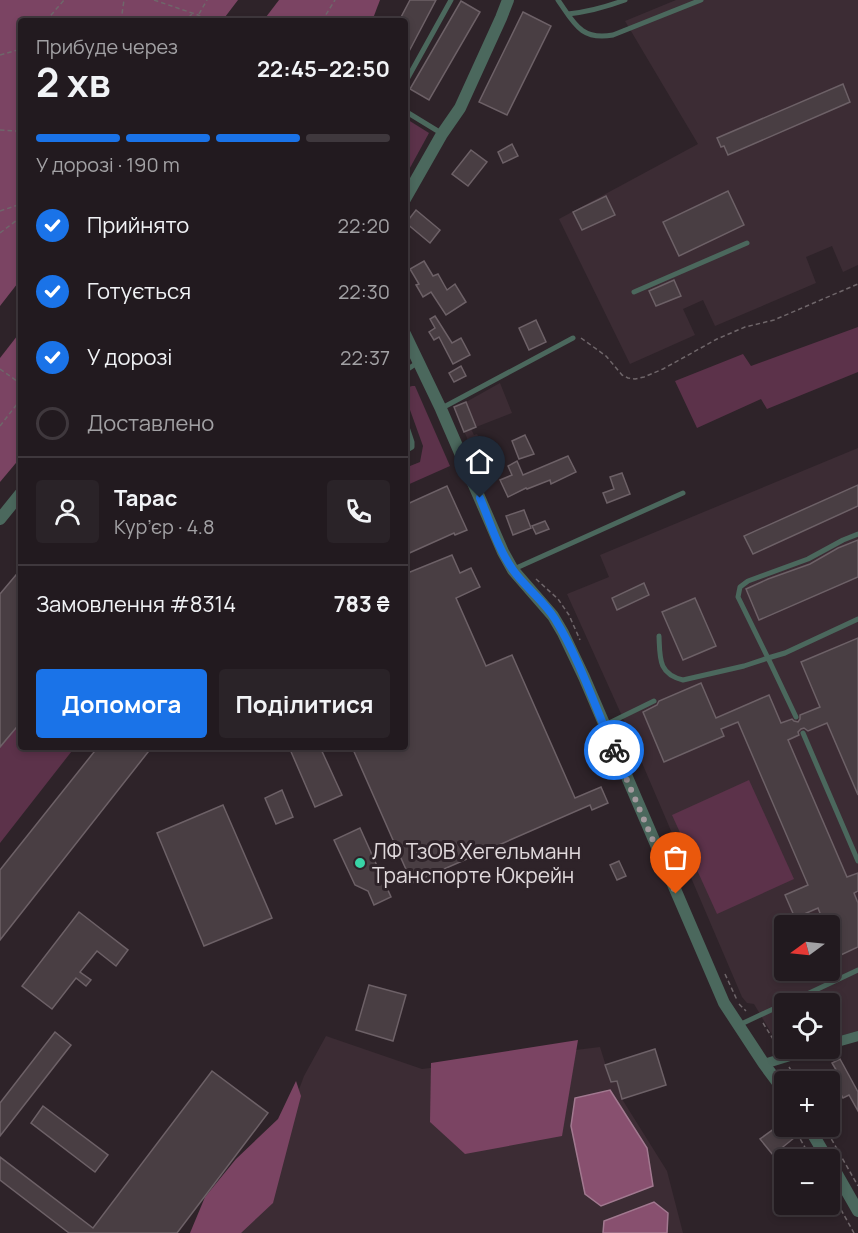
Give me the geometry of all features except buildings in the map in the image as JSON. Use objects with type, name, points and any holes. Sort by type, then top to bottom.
[{"type":"street","points":[[408,194],[442,134],[460,108],[508,0]]},
{"type":"street","points":[[408,340],[441,409],[496,538],[513,570],[553,616],[584,677],[724,1003],[774,1078]]},
{"type":"street","points":[[0,519],[18,497]]},
{"type":"street","points":[[840,1041],[858,1036]]},
{"type":"street","points":[[764,1064],[781,1059]]},
{"type":"street","points":[[840,1180],[858,1210]]},
{"type":"lane","points":[[408,78],[451,0]]},
{"type":"lane","points":[[558,0],[581,30],[587,34],[603,37],[701,0]]},
{"type":"lane","points":[[568,14],[605,8],[625,0]]},
{"type":"lane","points":[[408,113],[442,134]]},
{"type":"lane","points":[[634,292],[747,243]]},
{"type":"lane","points":[[441,409],[576,337]]},
{"type":"lane","points":[[408,369],[418,362]]},
{"type":"lane","points":[[408,431],[412,442],[412,447],[408,449]]},
{"type":"lane","points":[[513,570],[683,493]]},
{"type":"lane","points":[[796,717],[740,602],[738,597],[740,588],[748,581],[808,559],[858,534]]},
{"type":"lane","points":[[659,636],[664,670],[675,678],[683,680],[744,666],[785,653],[858,619]]},
{"type":"lane","points":[[603,725],[654,701]]},
{"type":"lane","points":[[803,733],[858,861]]},
{"type":"lane","points":[[809,993],[858,970]]},
{"type":"lane","points":[[739,1025],[774,1009]]},
{"type":"path","points":[[49,18],[64,0]]},
{"type":"path","points":[[121,18],[124,0]]},
{"type":"path","points":[[154,0],[203,18]]},
{"type":"path","points":[[198,15],[207,0]]},
{"type":"path","points":[[324,18],[335,0]]},
{"type":"path","points":[[187,18],[193,13]]},
{"type":"path","points":[[0,55],[18,50]]},
{"type":"path","points":[[0,130],[18,130]]},
{"type":"path","points":[[0,211],[18,205]]},
{"type":"path","points":[[0,232],[18,219]]},
{"type":"path","points":[[576,337],[606,356],[622,375],[635,379],[663,369],[717,339],[745,327],[774,320],[858,284]]},
{"type":"path","points":[[0,369],[18,382]]},
{"type":"path","points":[[0,426],[18,403]]},
{"type":"path","points":[[830,1137],[858,1186]]},
{"type":"path","points":[[840,1208],[854,1233]]},
{"type":"shaded area","points":[[0,0],[238,0],[224,18],[18,18],[18,283],[0,306]]},
{"type":"shaded area","points":[[279,0],[380,0],[373,18],[265,18]]},
{"type":"shaded area","points":[[676,0],[858,0],[858,265],[843,272],[832,246],[806,257],[816,283],[715,326],[703,300],[683,309],[695,335],[630,364],[559,219],[698,144],[625,21]]},
{"type":"shaded area","points":[[408,120],[429,133],[408,172]]},
{"type":"shaded area","points":[[858,327],[858,372],[767,409],[761,399],[697,428],[675,381],[743,354],[751,366]]},
{"type":"shaded area","points":[[18,335],[18,461],[0,482],[0,358]]},
{"type":"shaded area","points":[[500,383],[512,413],[471,429],[474,435],[477,434],[482,444],[469,449],[467,438],[454,407]]},
{"type":"shaded area","points":[[415,386],[450,466],[408,485],[408,467],[420,462],[423,446],[408,404],[408,387]]},
{"type":"shaded area","points":[[858,448],[858,1031],[840,1036],[840,993],[774,993],[774,1038],[754,1004],[747,1003],[742,997],[622,716],[567,594],[609,577],[600,555]]},
{"type":"shaded area","points":[[18,726],[18,750],[73,750],[0,843],[0,747]]},
{"type":"shaded area","points":[[749,780],[794,879],[717,914],[672,815]]},
{"type":"shaded area","points":[[326,1036],[422,1069],[600,1047],[611,1082],[617,1081],[622,1099],[667,1171],[683,1233],[223,1233],[265,1180],[304,1076]]},
{"type":"shaded area","points":[[578,1040],[562,1136],[465,1154],[430,1122],[431,1063]]},
{"type":"shaded area","points":[[296,1081],[301,1096],[273,1203],[241,1233],[190,1233],[205,1197],[236,1159],[278,1119]]},
{"type":"shaded area","points":[[610,1090],[647,1148],[653,1186],[601,1206],[585,1194],[571,1126],[575,1098]]},
{"type":"shaded area","points":[[654,1202],[668,1213],[667,1233],[603,1233],[604,1221]]},
{"type":"way so far","points":[[614,750],[676,894]]},
{"type":"place","name":"ЛФ ТзОВ Хегельманн Транспорте Юкрейн","points":[[360,863]]},
{"type":"route","points":[[480,498],[513,570],[553,616],[563,633],[614,750]]}]
